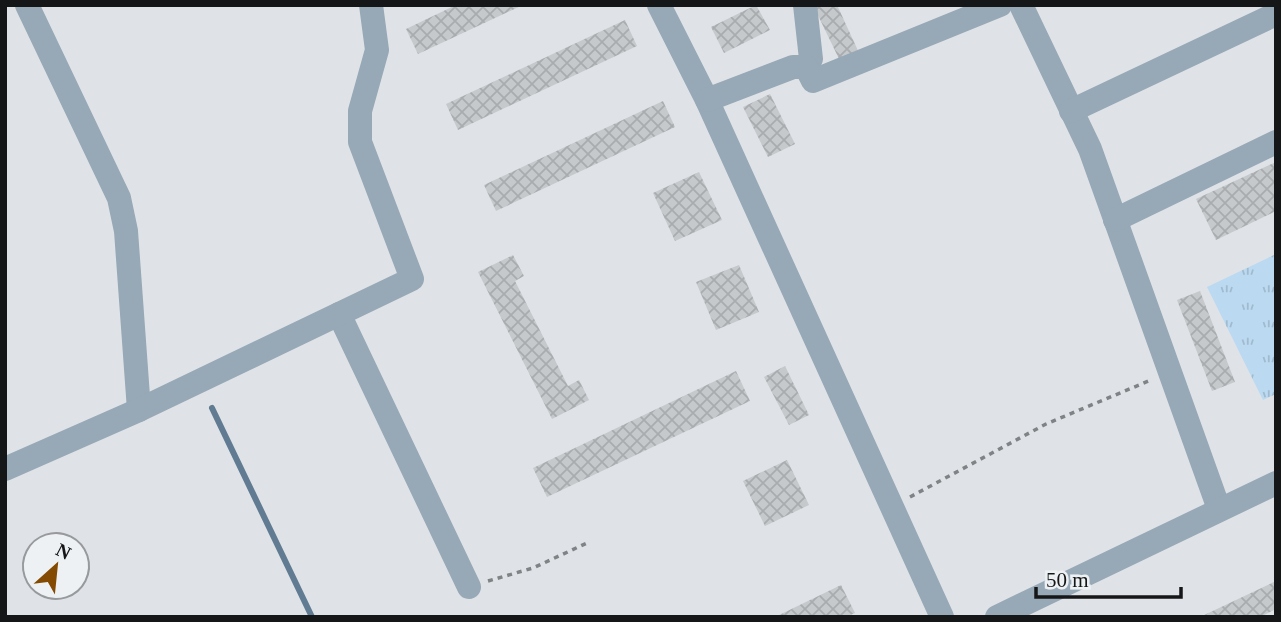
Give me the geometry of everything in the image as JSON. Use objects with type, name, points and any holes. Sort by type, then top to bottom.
[{"type":"street","points":[[27,5],[119,198],[126,231],[139,410]]},
{"type":"street","points":[[5,469],[139,410],[412,279],[360,142],[360,111],[377,50],[371,5]]},
{"type":"street","points":[[659,5],[707,100],[942,617]]},
{"type":"street","points":[[805,5],[811,59],[806,67]]},
{"type":"street","points":[[806,67],[813,81],[1000,5]]},
{"type":"street","points":[[1021,5],[1090,149],[1219,509]]},
{"type":"street","points":[[1071,111],[1276,15]]},
{"type":"street","points":[[707,100],[793,67],[806,67]]},
{"type":"street","points":[[1115,220],[1276,142]]},
{"type":"street","points":[[339,314],[469,587]]},
{"type":"street","points":[[996,617],[1276,483]]},
{"type":"path","points":[[892,506],[1046,424],[1169,373]]},
{"type":"path","points":[[469,587],[533,568],[587,544]]},
{"type":"green space","points":[[1276,254],[1276,394],[1263,400],[1207,287]]},
{"type":"building","points":[[456,5],[523,5],[418,54],[406,29]]},
{"type":"building","points":[[756,5],[770,30],[724,53],[711,27]]},
{"type":"building","points":[[813,5],[837,5],[860,55],[841,63]]},
{"type":"building","points":[[625,20],[637,46],[458,130],[446,104]]},
{"type":"building","points":[[770,94],[795,144],[768,157],[743,107]]},
{"type":"building","points":[[663,101],[675,127],[496,211],[484,185]]},
{"type":"building","points":[[1276,162],[1276,211],[1216,240],[1196,199]]},
{"type":"building","points":[[699,172],[722,220],[675,241],[653,193]]},
{"type":"building","points":[[513,255],[524,276],[515,281],[568,386],[579,380],[589,400],[552,419],[478,272]]},
{"type":"building","points":[[739,265],[759,312],[716,330],[696,282]]},
{"type":"building","points":[[1200,291],[1235,382],[1212,391],[1177,300]]},
{"type":"building","points":[[785,366],[809,415],[789,425],[764,377]]},
{"type":"building","points":[[736,371],[750,401],[547,497],[533,468]]},
{"type":"building","points":[[787,460],[809,505],[765,526],[743,481]]},
{"type":"building","points":[[1276,581],[1276,609],[1260,617],[1200,617]]},
{"type":"building","points":[[841,585],[855,613],[846,617],[775,617]]},
{"type":"waterway","points":[[212,408],[312,617]]}]
